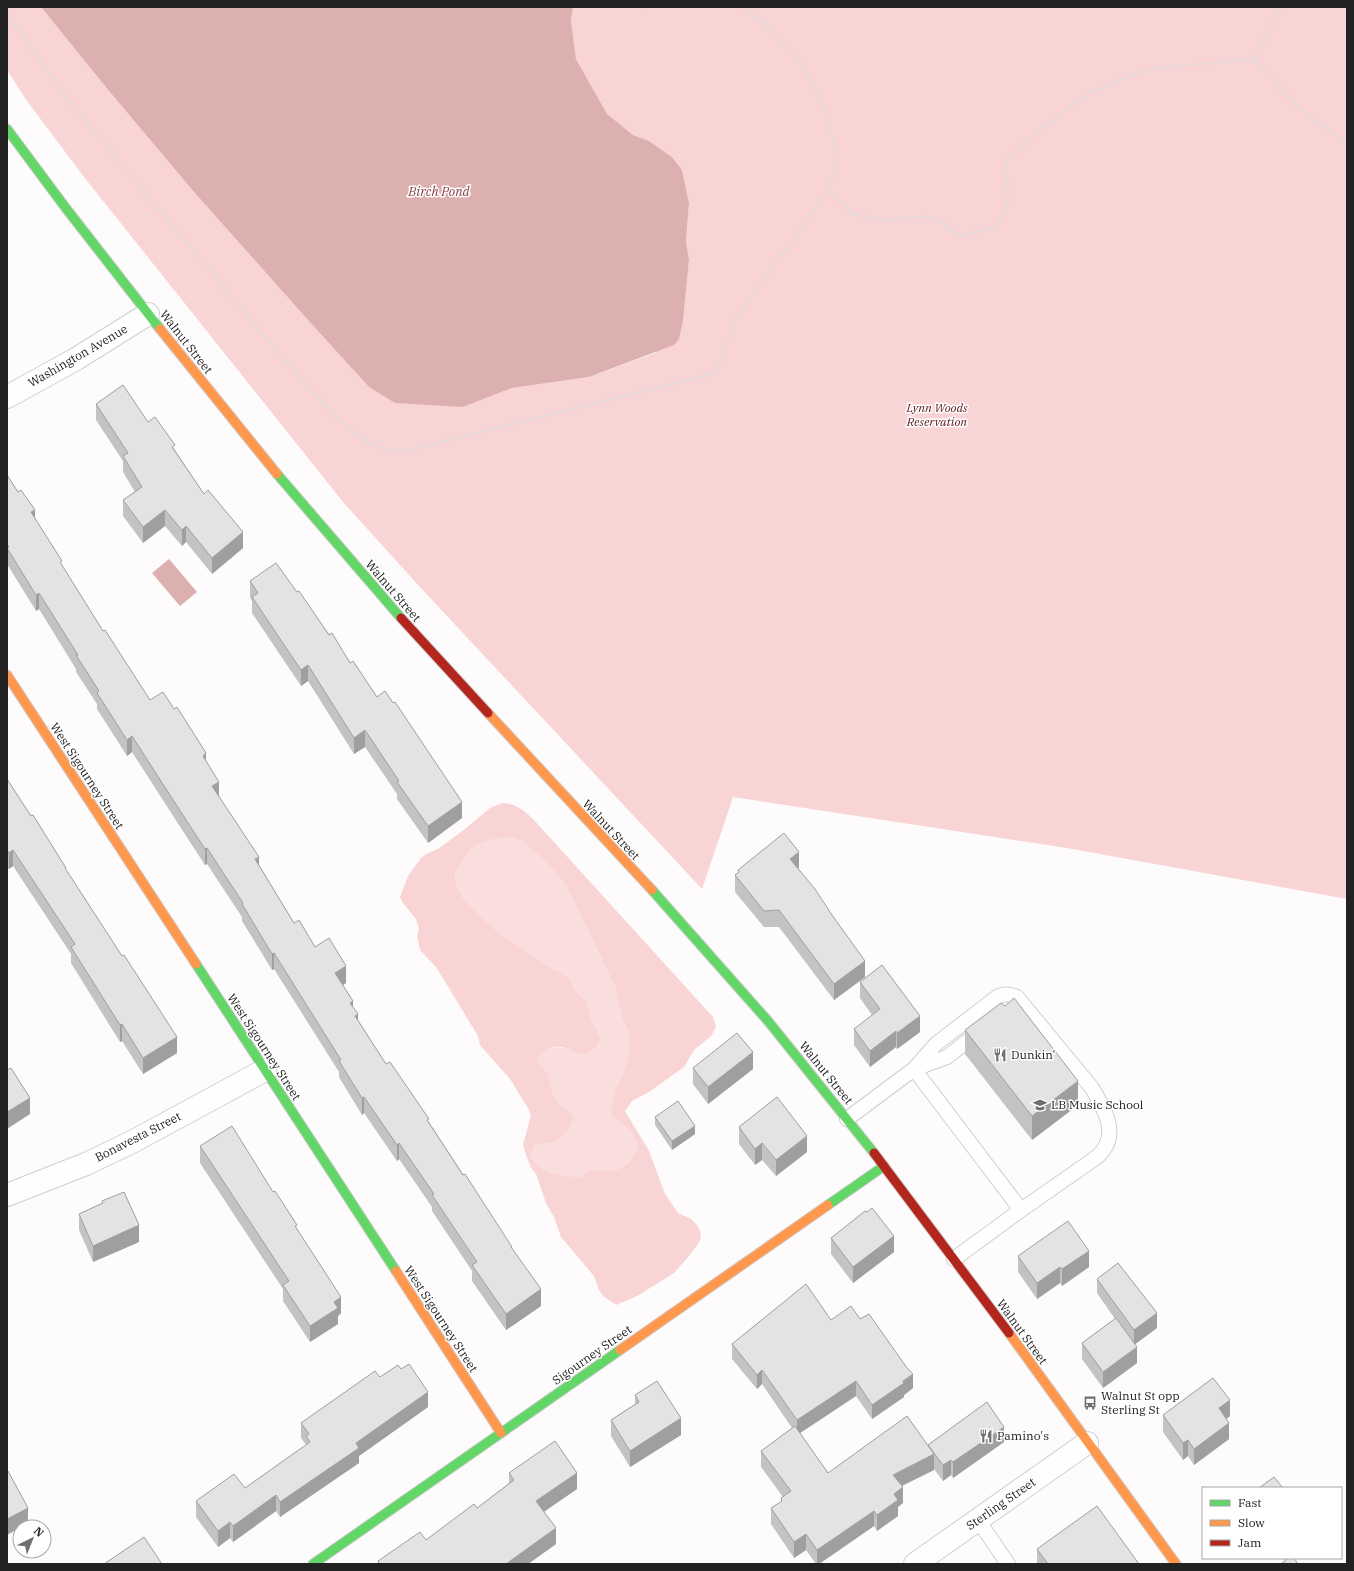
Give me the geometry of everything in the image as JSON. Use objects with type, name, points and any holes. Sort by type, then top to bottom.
[{"type":"main road","name":"Walnut Street","points":[[7,129],[44,180],[148,314],[285,485],[361,573],[480,705],[684,925],[768,1021],[848,1119],[954,1259],[1176,1564]]},
{"type":"main road","name":"West Sigourney Street","points":[[7,675],[501,1433]]},
{"type":"main road","name":"Sigourney Street","points":[[313,1564],[884,1166]]},
{"type":"street","name":"Washington Avenue","points":[[7,397],[76,359],[148,314]]},
{"type":"street","name":"Bonavesta Street","points":[[7,1195],[86,1164],[132,1142],[265,1070]]},
{"type":"street","name":"Sterling Street","points":[[915,1564],[1087,1442]]},
{"type":"lane","points":[[848,1119],[914,1069],[936,1044],[1000,996],[1008,994],[1017,997],[1092,1088],[1107,1118],[1109,1129],[1108,1140],[1102,1152],[954,1259]]},
{"type":"lane","points":[[1010,1008],[1019,1007],[1030,1012]]},
{"type":"lane","points":[[914,1069],[947,1058],[989,1024]]},
{"type":"lane","points":[[914,1069],[1021,1210]]},
{"type":"lane","points":[[978,1520],[1008,1564]]},
{"type":"path","points":[[7,14],[69,101],[276,350],[334,416],[362,438],[385,449],[402,451],[716,373],[736,319],[828,190],[835,167],[837,151],[820,97],[797,59],[771,29],[742,7]]},
{"type":"path","points":[[1254,59],[1280,7]]},
{"type":"path","points":[[828,190],[854,215],[888,220],[928,216],[944,224],[958,236],[997,227],[1008,205],[1006,161],[1045,125],[1092,91],[1153,68],[1254,59]]},
{"type":"path","points":[[1254,59],[1296,105],[1343,142],[1347,143]]},
{"type":"shaded area","points":[[512,837],[522,841],[549,865],[567,887],[616,989],[621,1016],[630,1035],[630,1046],[625,1069],[615,1090],[613,1117],[631,1131],[638,1146],[634,1155],[624,1166],[613,1171],[589,1171],[581,1177],[555,1174],[544,1170],[530,1155],[535,1145],[552,1142],[572,1114],[559,1104],[553,1095],[548,1073],[537,1062],[540,1056],[544,1051],[553,1047],[564,1048],[576,1053],[601,1039],[591,1018],[586,1001],[574,989],[569,977],[546,965],[500,934],[465,901],[457,888],[455,874],[463,859],[475,846],[494,839]]},
{"type":"green space","name":"Lynn Woods Reservation","points":[[7,7],[41,7],[194,192],[369,387],[463,407],[512,388],[589,377],[655,353],[683,321],[689,260],[686,241],[689,203],[682,170],[672,157],[649,141],[633,135],[607,115],[576,59],[571,21],[573,7],[1347,7],[1347,899],[1067,848],[733,797],[702,889],[419,586],[343,502],[84,177],[27,101],[7,70]]},
{"type":"green space","points":[[502,803],[516,806],[533,819],[713,1017],[716,1027],[711,1036],[694,1050],[684,1067],[649,1092],[632,1101],[625,1111],[649,1151],[665,1194],[678,1213],[691,1219],[697,1225],[701,1238],[689,1256],[674,1273],[637,1296],[616,1305],[603,1296],[594,1276],[561,1237],[554,1217],[546,1203],[536,1174],[531,1168],[523,1145],[531,1115],[528,1108],[510,1079],[480,1045],[478,1036],[436,967],[420,950],[417,936],[419,928],[416,919],[400,897],[408,876],[421,858],[438,849],[490,808]],"holes":[[[512,837],[522,841],[549,865],[567,887],[616,989],[621,1016],[630,1035],[630,1046],[625,1069],[615,1090],[611,1113],[613,1117],[631,1131],[638,1146],[634,1155],[625,1166],[613,1171],[589,1170],[581,1177],[555,1174],[544,1170],[530,1155],[535,1145],[552,1142],[561,1137],[569,1129],[573,1120],[572,1114],[559,1104],[553,1095],[548,1073],[537,1062],[541,1054],[552,1047],[561,1047],[576,1053],[587,1054],[595,1048],[601,1039],[591,1018],[586,1001],[574,989],[569,977],[546,965],[500,934],[465,901],[457,888],[455,874],[463,859],[475,846],[494,839]]]},
{"type":"water","name":"Birch Pond","points":[[41,7],[573,7],[571,21],[576,59],[607,114],[633,135],[649,141],[672,157],[682,170],[689,203],[686,241],[689,260],[683,321],[679,339],[674,345],[589,377],[512,388],[463,407],[395,403],[369,387],[309,321],[194,192]]},
{"type":"water","points":[[169,559],[197,592],[180,606],[152,573]]},
{"type":"building","points":[[123,385],[148,422],[155,417],[175,445],[172,447],[204,494],[208,490],[243,532],[212,558],[186,526],[182,530],[165,510],[143,527],[123,500],[142,487],[123,456],[128,453],[96,404]]},
{"type":"building","points":[[7,475],[18,492],[21,490],[35,510],[31,512],[62,561],[60,562],[103,631],[105,630],[150,700],[163,692],[174,709],[177,707],[206,753],[203,756],[219,782],[212,786],[259,857],[255,859],[294,923],[299,920],[315,947],[329,938],[346,966],[335,973],[353,1001],[350,1003],[358,1014],[355,1016],[386,1064],[390,1062],[429,1119],[427,1120],[463,1175],[465,1174],[511,1247],[541,1289],[506,1314],[472,1265],[477,1262],[432,1195],[434,1194],[399,1143],[397,1145],[364,1097],[362,1098],[339,1061],[341,1060],[274,953],[272,954],[242,904],[243,903],[207,848],[205,849],[132,736],[127,740],[97,693],[99,691],[76,655],[78,655],[39,593],[36,595],[7,548],[9,547],[7,544]]},
{"type":"building","points":[[276,563],[297,592],[299,591],[329,635],[332,633],[350,663],[353,661],[377,697],[385,691],[393,703],[395,702],[462,802],[428,826],[397,782],[399,781],[365,730],[354,738],[308,665],[301,670],[252,597],[258,593],[250,581]]},
{"type":"building","points":[[7,779],[31,816],[33,815],[65,868],[122,956],[124,955],[177,1037],[143,1058],[122,1024],[120,1025],[71,947],[75,944],[13,850],[9,853],[7,850]]},
{"type":"building","points":[[784,833],[799,852],[790,859],[815,889],[865,961],[834,984],[779,910],[764,911],[735,875],[739,872],[738,870]]},
{"type":"building","points":[[882,965],[920,1016],[897,1033],[896,1031],[870,1051],[854,1029],[880,1009],[860,982]]},
{"type":"building","points":[[1014,998],[1078,1081],[1032,1116],[965,1030],[1001,1003],[1005,1006]]},
{"type":"building","points":[[737,1033],[753,1052],[708,1087],[693,1068]]},
{"type":"building","points":[[11,1068],[30,1098],[7,1112],[7,1070]]},
{"type":"building","points":[[777,1097],[807,1136],[776,1160],[762,1143],[755,1149],[739,1127]]},
{"type":"building","points":[[678,1101],[695,1126],[672,1141],[655,1117]]},
{"type":"building","points":[[232,1126],[273,1192],[275,1191],[297,1225],[295,1226],[341,1297],[334,1302],[338,1308],[310,1326],[283,1285],[289,1281],[200,1146]]},
{"type":"building","points":[[124,1192],[139,1225],[93,1246],[79,1214],[103,1203],[102,1201]]},
{"type":"building","points":[[872,1208],[894,1236],[853,1267],[831,1238],[865,1211],[867,1212]]},
{"type":"building","points":[[1068,1221],[1089,1251],[1062,1269],[1060,1267],[1037,1283],[1018,1256]]},
{"type":"building","points":[[1118,1263],[1157,1313],[1134,1330],[1097,1279]]},
{"type":"building","points":[[806,1284],[831,1320],[851,1306],[860,1319],[869,1314],[907,1368],[913,1374],[903,1381],[904,1383],[872,1405],[856,1381],[797,1420],[762,1370],[757,1375],[732,1344]]},
{"type":"building","points":[[1116,1318],[1137,1347],[1103,1372],[1082,1343]]},
{"type":"building","points":[[409,1364],[428,1392],[356,1443],[359,1448],[280,1502],[276,1495],[233,1526],[230,1522],[218,1531],[196,1501],[234,1474],[245,1488],[310,1442],[306,1436],[309,1434],[301,1423],[375,1371],[380,1377],[398,1365],[401,1369]]},
{"type":"building","points":[[1213,1378],[1230,1400],[1219,1408],[1229,1423],[1194,1449],[1188,1440],[1183,1443],[1163,1415]]},
{"type":"building","points":[[657,1381],[681,1418],[630,1451],[611,1420],[639,1402],[635,1395]]},
{"type":"building","points":[[987,1402],[1004,1427],[953,1462],[951,1460],[943,1465],[928,1445]]},
{"type":"building","points":[[907,1416],[934,1454],[893,1475],[903,1487],[894,1494],[898,1500],[877,1515],[874,1511],[817,1550],[806,1534],[794,1542],[771,1508],[782,1501],[781,1498],[791,1491],[761,1451],[795,1426],[828,1473]]},
{"type":"building","points":[[555,1441],[577,1473],[536,1501],[556,1528],[506,1564],[380,1564],[378,1561],[420,1532],[426,1540],[474,1504],[477,1508],[514,1480],[509,1473]]},
{"type":"building","points":[[8,1471],[28,1508],[7,1519],[7,1472]]},
{"type":"building","points":[[1274,1477],[1282,1487],[1260,1487]]},
{"type":"building","points":[[1097,1506],[1139,1564],[1048,1564],[1037,1549]]},
{"type":"building","points":[[144,1537],[162,1564],[104,1564]]},
{"type":"building","points":[[1287,1559],[1295,1559],[1298,1564],[1281,1564]]},
{"type":"traffic: fast","points":[[7,129],[65,207],[160,329]]},
{"type":"traffic: fast","points":[[277,474],[401,618]]},
{"type":"traffic: fast","points":[[652,890],[768,1021],[874,1153]]},
{"type":"traffic: fast","points":[[196,964],[396,1271]]},
{"type":"traffic: fast","points":[[828,1205],[884,1166]]},
{"type":"traffic: fast","points":[[313,1564],[620,1350]]},
{"type":"traffic: slow","points":[[160,329],[277,474]]},
{"type":"traffic: slow","points":[[7,675],[196,964]]},
{"type":"traffic: slow","points":[[488,713],[652,890]]},
{"type":"traffic: slow","points":[[620,1350],[828,1205]]},
{"type":"traffic: slow","points":[[396,1271],[501,1433]]},
{"type":"traffic: slow","points":[[1009,1333],[1176,1564]]},
{"type":"traffic: jam","points":[[401,618],[488,713]]},
{"type":"traffic: jam","points":[[874,1153],[1009,1333]]},
{"type":"place","name":"Dunkin'","points":[[1000,1055]]},
{"type":"place","name":"LB Music School","points":[[1040,1105]]},
{"type":"place","name":"Walnut St opp Sterling St","points":[[1090,1403]]},
{"type":"place","name":"Pamino's","points":[[986,1436]]}]
